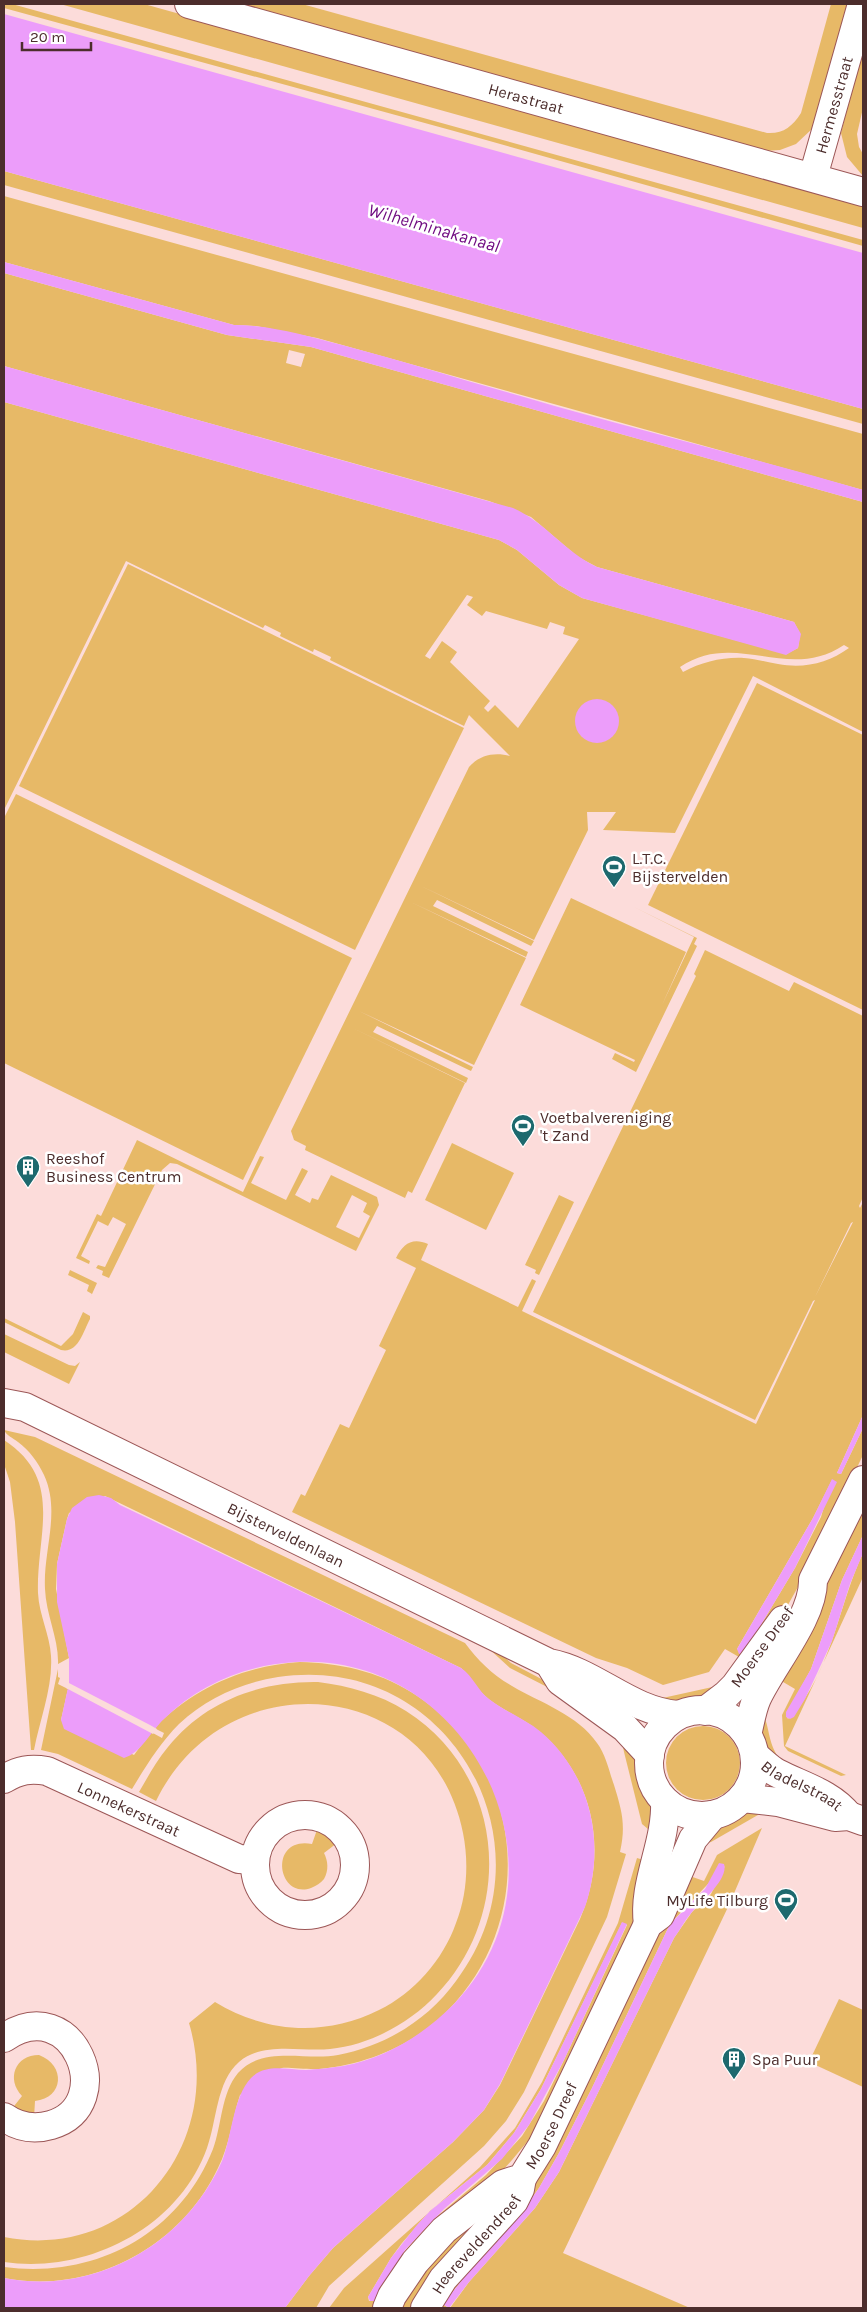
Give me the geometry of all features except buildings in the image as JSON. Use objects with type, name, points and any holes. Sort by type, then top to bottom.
[{"type":"street","name":"Herastraat","points":[[189,4],[863,192]]},
{"type":"street","name":"Hermesstraat","points":[[813,177],[862,4]]},
{"type":"street","name":"Bijsterveldenlaan","points":[[4,1388],[14,1405],[549,1662],[568,1666],[638,1705],[662,1714],[678,1714]]},
{"type":"street","name":"Moerse Dreef","points":[[751,1746],[757,1699],[804,1612],[813,1590],[813,1580],[863,1480]]},
{"type":"street","name":"Moerse Dreef","points":[[705,1711],[726,1696],[735,1686],[766,1645],[805,1586],[813,1580]]},
{"type":"street","points":[[549,1662],[560,1682],[626,1728],[650,1755]]},
{"type":"street","points":[[693,1710],[705,1711],[715,1711],[730,1718],[742,1728],[751,1746],[755,1772],[749,1789],[738,1804],[722,1813],[704,1817],[686,1814],[671,1807],[652,1781],[648,1765],[657,1734],[678,1714],[693,1710]]},
{"type":"street","name":"Bladelstraat","points":[[751,1746],[775,1772],[830,1798],[856,1819]]},
{"type":"street","name":"Lonnekerstraat","points":[[4,1779],[15,1772],[32,1768],[47,1771],[239,1859],[254,1860]]},
{"type":"street","name":"Bladelstraat","points":[[742,1798],[778,1802],[835,1817],[856,1819]]},
{"type":"street","name":"Moerse Dreef","points":[[648,1924],[646,1911],[664,1832],[665,1801]]},
{"type":"street","name":"Moerse Dreef","points":[[387,2308],[392,2296],[415,2262],[444,2230],[503,2184],[522,2178],[560,2114],[648,1924],[660,1915],[693,1839],[713,1815]]},
{"type":"street","points":[[4,2038],[12,2032],[36,2027],[59,2033],[69,2040],[78,2051],[84,2064],[86,2078],[78,2104],[57,2123],[30,2128],[17,2125],[4,2117]]},
{"type":"street","name":"Heereveldendreef","points":[[425,2308],[443,2279],[514,2201],[520,2189],[522,2178]]},
{"type":"shaded area","points":[[4,4],[12,4],[863,240],[863,246],[454,131],[4,8]]},
{"type":"shaded area","points":[[60,4],[144,4],[863,204],[863,228]]},
{"type":"shaded area","points":[[235,4],[302,4],[767,133],[773,133],[787,129],[801,113],[831,4],[850,4],[813,128],[796,144],[780,150],[765,151]]},
{"type":"shaded area","points":[[863,45],[863,108],[857,134],[859,147],[863,154],[863,176],[847,157],[841,133]]},
{"type":"shaded area","points":[[4,171],[863,409],[863,424],[4,185]]},
{"type":"shaded area","points":[[4,196],[863,434],[863,490],[317,338],[256,326],[234,325],[4,262]]},
{"type":"shaded area","points":[[4,273],[227,335],[311,347],[863,502],[863,732],[753,676],[675,833],[603,830],[616,812],[587,812],[588,830],[534,940],[419,885],[534,941],[531,946],[437,900],[433,906],[528,952],[526,957],[411,902],[526,958],[474,1065],[359,1011],[473,1067],[471,1071],[377,1026],[373,1032],[468,1078],[466,1083],[351,1027],[465,1083],[412,1193],[408,1191],[405,1198],[305,1150],[306,1146],[294,1140],[291,1131],[469,767],[483,757],[498,754],[510,756],[469,715],[464,726],[330,660],[331,657],[314,649],[313,652],[280,636],[281,633],[265,625],[263,628],[126,561],[4,810],[4,402],[499,540],[517,550],[559,585],[582,598],[786,654],[798,648],[800,634],[794,622],[597,567],[578,557],[531,517],[489,501],[4,366]],"holes":[[[289,350],[305,354],[301,367],[286,363]],[[467,595],[473,597],[467,605],[482,616],[486,611],[547,629],[550,622],[565,627],[563,634],[579,639],[518,728],[495,705],[488,712],[484,708],[490,701],[450,662],[457,652],[442,641],[430,659],[425,656]],[[844,645],[849,648],[833,658],[815,664],[797,666],[748,658],[728,658],[697,665],[683,672],[680,667],[701,657],[721,653],[741,653],[782,659],[802,659],[823,655]]]},
{"type":"shaded area","points":[[128,564],[464,728],[355,950],[19,786]]},
{"type":"shaded area","points":[[757,683],[863,735],[863,1010],[648,905]]},
{"type":"shaded area","points":[[16,794],[352,958],[243,1180],[4,1063],[4,818]]},
{"type":"shaded area","points":[[571,898],[686,952],[662,1005],[694,937],[634,907],[697,938],[694,944],[697,946],[636,1072],[612,1059],[615,1053],[634,1062],[635,1060],[520,1005]]},
{"type":"shaded area","points":[[705,950],[789,991],[794,982],[863,1016],[863,1197],[859,1206],[860,1208],[863,1202],[863,1415],[837,1473],[841,1474],[863,1428],[863,1455],[808,1569],[784,1612],[746,1661],[725,1649],[709,1672],[663,1685],[627,1668],[596,1658],[292,1512],[301,1494],[305,1496],[340,1424],[349,1428],[386,1350],[379,1346],[416,1268],[396,1258],[405,1246],[417,1241],[428,1244],[421,1260],[518,1307],[532,1279],[536,1281],[522,1311],[756,1424],[815,1300],[755,1420],[533,1312],[696,976],[694,974]],"holes":[[[853,1222],[815,1297],[851,1223]],[[832,1480],[821,1517],[795,1568],[744,1653],[737,1649],[813,1518]]]},
{"type":"shaded area","points":[[137,1140],[243,1192],[260,1156],[264,1157],[251,1183],[286,1200],[302,1168],[308,1171],[295,1195],[310,1203],[312,1198],[318,1200],[331,1175],[377,1197],[379,1205],[356,1251],[177,1164],[170,1163],[162,1170],[109,1278],[102,1275],[103,1271],[96,1268],[98,1265],[105,1267],[126,1224],[113,1217],[108,1226],[98,1221],[81,1256],[90,1261],[89,1264],[76,1258],[97,1214],[101,1216]],"holes":[[[352,1195],[367,1203],[363,1212],[370,1216],[359,1238],[336,1227]]]},
{"type":"shaded area","points":[[452,1143],[514,1173],[486,1230],[425,1200]]},
{"type":"shaded area","points":[[559,1195],[574,1202],[539,1275],[535,1273],[536,1270],[525,1265]]},
{"type":"shaded area","points":[[70,1270],[97,1283],[88,1303],[92,1294],[87,1291],[89,1285],[68,1275]]},
{"type":"shaded area","points":[[83,1312],[90,1316],[90,1319],[79,1341],[72,1349],[67,1350],[61,1350],[4,1322],[4,1318],[61,1346],[73,1334]]},
{"type":"shaded area","points":[[4,1334],[69,1365],[75,1366],[80,1362],[69,1384],[4,1352]]},
{"type":"shaded area","points":[[4,1430],[35,1437],[465,1643],[475,1656],[498,1677],[558,1710],[580,1725],[597,1743],[607,1763],[622,1818],[623,1834],[620,1852],[626,1854],[607,1917],[524,2092],[506,2121],[484,2146],[329,2286],[316,2308],[285,2308],[333,2248],[453,2142],[484,2110],[500,2085],[580,1919],[589,1895],[594,1844],[592,1819],[585,1795],[574,1772],[559,1751],[540,1732],[489,1700],[461,1668],[105,1496],[69,1513],[67,1519],[57,1564],[56,1589],[69,1658],[58,1664],[57,1645],[45,1589],[51,1517],[49,1489],[39,1465],[33,1457]]},
{"type":"shaded area","points":[[4,1440],[23,1456],[35,1472],[41,1490],[43,1509],[38,1593],[40,1609],[49,1640],[51,1668],[48,1691],[34,1750],[31,1750],[15,1522],[10,1482],[4,1464]]},
{"type":"shaded area","points":[[863,1508],[863,1535],[842,1580],[811,1669],[786,1715],[788,1719],[803,1701],[814,1682],[785,1746],[846,1775],[841,1776],[788,1751],[784,1746],[782,1715],[795,1689],[778,1679]]},
{"type":"shaded area","points":[[863,1553],[863,1577],[824,1662],[855,1571]]},
{"type":"shaded area","points":[[487,1647],[494,1648],[511,1663],[549,1683],[551,1689],[510,1668]]},
{"type":"shaded area","points":[[300,1662],[343,1666],[385,1679],[411,1692],[450,1723],[479,1761],[498,1803],[507,1848],[506,1894],[494,1939],[472,1982],[439,2019],[413,2038],[398,2047],[352,2064],[319,2069],[282,2068],[240,2095],[225,2150],[218,2168],[202,2196],[181,2221],[157,2242],[130,2259],[100,2271],[69,2279],[37,2281],[4,2278],[4,2267],[37,2269],[70,2266],[101,2258],[130,2245],[156,2227],[179,2205],[198,2179],[213,2149],[228,2090],[238,2073],[248,2064],[260,2059],[285,2056],[338,2055],[355,2051],[389,2038],[419,2019],[445,1995],[456,1981],[485,1928],[496,1872],[490,1818],[470,1768],[437,1726],[392,1694],[339,1677],[278,1677],[251,1683],[213,1699],[179,1724],[159,1747],[132,1789],[58,1754],[41,1750],[58,1669],[58,1677],[60,1678],[58,1684],[68,1689],[61,1720],[134,1755],[151,1732],[162,1738],[164,1733],[154,1728],[186,1701],[203,1690],[221,1681],[259,1668]]},
{"type":"shaded area","points":[[318,1682],[364,1692],[406,1711],[439,1738],[464,1770],[480,1806],[488,1845],[488,1885],[479,1924],[462,1961],[437,1994],[426,2005],[388,2031],[345,2047],[319,2050],[271,2049],[249,2056],[239,2062],[231,2070],[221,2091],[207,2148],[193,2177],[175,2202],[152,2223],[125,2240],[97,2253],[66,2261],[35,2264],[4,2262],[4,2237],[50,2240],[92,2231],[128,2212],[158,2185],[180,2150],[193,2111],[197,2068],[189,2023],[215,2002],[234,2012],[275,2025],[317,2028],[338,2024],[359,2019],[392,2003],[426,1974],[443,1950],[456,1923],[465,1890],[466,1856],[463,1833],[444,1781],[412,1742],[370,1716],[324,1705],[275,1707],[229,1724],[188,1755],[156,1801],[139,1792],[168,1747],[199,1717],[216,1706],[235,1697],[275,1685]]},
{"type":"shaded area","points":[[717,1686],[701,1701],[685,1702],[676,1706],[649,1701]]},
{"type":"shaded area","points":[[762,1711],[773,1748],[781,1761],[764,1745],[762,1740],[760,1729]]},
{"type":"shaded area","points":[[703,1726],[724,1732],[734,1742],[740,1763],[734,1784],[724,1794],[703,1800],[682,1794],[672,1784],[666,1763],[672,1742],[682,1732]]},
{"type":"shaded area","points":[[626,1737],[640,1761],[643,1782],[654,1803],[657,1831],[648,1829],[642,1824],[623,1747]]},
{"type":"shaded area","points":[[758,1807],[770,1808],[711,1842],[701,1845],[717,1825]]},
{"type":"shaded area","points":[[318,1827],[329,1833],[337,1843],[324,1853],[327,1872],[324,1879],[311,1888],[299,1889],[291,1885],[285,1877],[282,1868],[283,1858],[288,1849],[298,1844],[312,1844]]},
{"type":"shaded area","points":[[762,1828],[729,1905],[563,2253],[690,2308],[450,2308],[469,2282],[535,2208],[559,2172],[674,1938],[692,1912],[711,1894],[725,1866],[670,1924],[592,2088],[539,2188],[525,2208],[475,2264],[447,2299],[444,2305],[449,2308],[432,2308],[525,2197],[545,2167],[684,1874],[704,1881],[717,1855]]},
{"type":"shaded area","points":[[637,1858],[650,1862],[639,1919],[532,2136],[379,2308],[329,2308],[344,2288],[428,2213],[391,2258],[368,2297],[369,2301],[375,2300],[394,2264],[428,2224],[486,2175],[522,2136],[544,2101],[627,1925],[622,1923],[541,2089],[514,2133],[487,2165],[436,2206],[480,2167],[515,2128],[542,2082],[618,1923]]},
{"type":"shaded area","points":[[839,1999],[863,2010],[863,2087],[809,2062]]},
{"type":"shaded area","points":[[39,2055],[54,2066],[58,2081],[52,2094],[45,2099],[35,2101],[34,2118],[11,2110],[22,2096],[17,2089],[14,2076],[19,2063],[31,2056]]},
{"type":"shaded area","points":[[496,2198],[412,2308],[396,2308],[416,2275]]},
{"type":"water","name":"Wilhelminakanaal","points":[[4,14],[863,253],[863,409],[4,171]]},
{"type":"water","points":[[4,262],[234,325],[275,329],[388,357],[566,409],[863,490],[863,502],[311,347],[227,335],[4,273]]},
{"type":"water","points":[[4,366],[513,508],[535,521],[575,553],[597,567],[794,622],[801,634],[798,648],[786,655],[582,598],[559,585],[517,550],[499,540],[4,402]]},
{"type":"water","points":[[601,699],[613,705],[618,712],[618,730],[613,737],[606,742],[593,743],[585,740],[578,733],[575,717],[578,709],[585,702]]},
{"type":"water","points":[[863,1415],[863,1428],[841,1474],[837,1473]]},
{"type":"water","points":[[832,1479],[837,1482],[795,1568],[744,1653],[739,1654],[737,1649],[813,1518]]},
{"type":"water","points":[[99,1495],[111,1498],[120,1505],[461,1668],[489,1699],[535,1727],[558,1750],[572,1769],[583,1790],[590,1813],[594,1836],[594,1860],[585,1907],[500,2084],[484,2110],[453,2142],[333,2248],[285,2308],[4,2308],[4,2278],[38,2282],[71,2279],[103,2271],[133,2257],[161,2239],[185,2217],[206,2191],[222,2161],[240,2095],[251,2078],[257,2073],[270,2069],[306,2070],[338,2067],[359,2062],[403,2044],[441,2016],[453,2005],[490,1953],[507,1896],[506,1837],[489,1781],[457,1732],[413,1693],[358,1669],[295,1662],[259,1667],[241,1672],[208,1686],[192,1696],[159,1724],[141,1747],[124,1758],[64,1729],[61,1720],[69,1683],[69,1658],[57,1602],[57,1564],[67,1519],[72,1508],[87,1497]]},
{"type":"water","points":[[863,1535],[863,1553],[850,1584],[832,1641],[805,1699],[794,1717],[790,1719],[786,1717],[786,1712],[811,1669],[842,1580]]},
{"type":"water","points":[[719,1863],[724,1864],[722,1876],[713,1890],[689,1915],[674,1938],[559,2172],[535,2208],[469,2282],[449,2308],[444,2305],[475,2264],[525,2208],[539,2188],[592,2088],[670,1924],[705,1889]]},
{"type":"water","points":[[622,1922],[627,1924],[564,2060],[529,2125],[502,2159],[444,2209],[405,2250],[374,2301],[370,2301],[368,2297],[391,2258],[417,2225],[430,2211],[487,2165],[514,2133],[541,2089]]},
{"type":"pier","points":[[67,1682],[157,1729],[153,1734],[66,1688]]},
{"type":"place","name":"L.T.C. Bijstervelden","points":[[614,888]]},
{"type":"place","name":"Voetbalvereniging 't Zand","points":[[523,1147]]},
{"type":"place","name":"Reeshof Business Centrum","points":[[28,1188]]},
{"type":"place","name":"MyLife Tilburg","points":[[786,1921]]},
{"type":"place","name":"Spa Puur","points":[[734,2080]]}]
